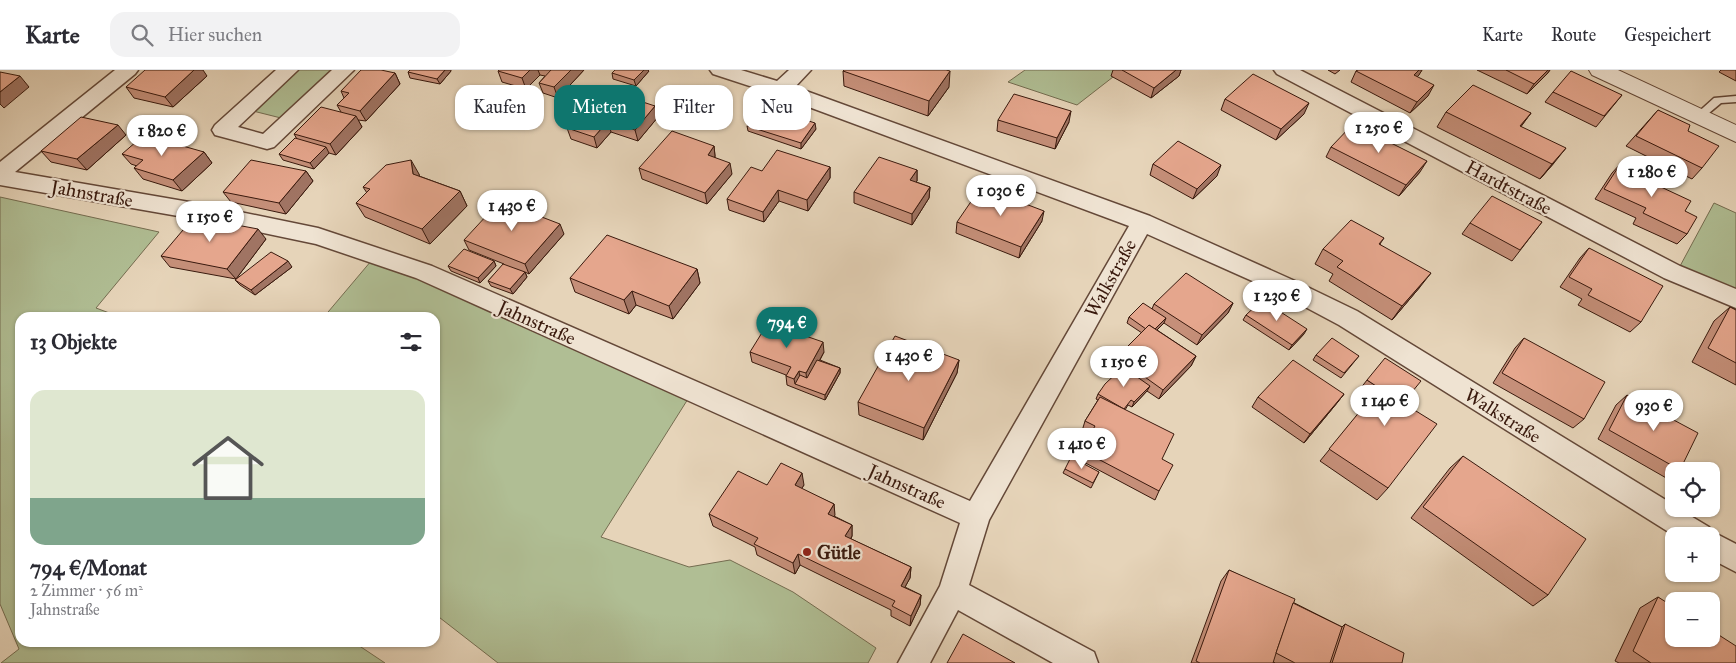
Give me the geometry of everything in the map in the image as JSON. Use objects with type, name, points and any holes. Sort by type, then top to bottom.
[{"type":"street","points":[[0,173],[128,70]]},
{"type":"street","points":[[288,70],[222,130],[267,142],[344,70]]},
{"type":"street","name":"Walkstraße","points":[[720,70],[768,85]]},
{"type":"street","points":[[785,85],[801,70]]},
{"type":"street","name":"Hardtstraße","points":[[1284,70],[1664,268],[1736,299]]},
{"type":"street","points":[[1600,70],[1736,134]]},
{"type":"street","name":"Walkstraße","points":[[811,100],[1142,222],[1287,287],[1348,318],[1685,527]]},
{"type":"street","name":"Jahnstraße","points":[[0,177],[211,214],[318,236],[377,254],[424,272],[976,516]]},
{"type":"street","name":"Walkstraße","points":[[976,516],[1142,222]]},
{"type":"street","points":[[913,663],[953,591],[976,516]]},
{"type":"street","points":[[1720,549],[1736,559]]},
{"type":"street","points":[[953,591],[1083,663]]},
{"type":"lane","points":[[1699,116],[1718,100],[1736,99]]},
{"type":"green space","points":[[293,70],[338,70],[285,119],[249,110]]},
{"type":"green space","points":[[1025,70],[1122,70],[1077,105],[1008,82]]},
{"type":"green space","points":[[0,197],[159,232],[96,308],[107,312],[15,312],[15,640],[0,604]]},
{"type":"green space","points":[[1714,203],[1736,213],[1736,291],[1679,268]]},
{"type":"green space","points":[[377,254],[693,391],[601,537],[689,567],[730,560],[793,592],[876,648],[868,663],[498,663],[440,618],[440,312],[328,312]]},
{"type":"green space","points":[[18,647],[361,647],[385,663],[1,663],[19,649]]},
{"type":"building","points":[[145,70],[194,70],[165,97],[126,87]]},
{"type":"building","points":[[361,70],[381,70],[395,73],[360,111],[337,105],[349,93],[341,91]]},
{"type":"building","points":[[410,70],[445,70],[437,79],[408,72]]},
{"type":"building","points":[[499,70],[530,70],[522,78]]},
{"type":"building","points":[[551,70],[571,70],[554,87],[539,83]]},
{"type":"building","points":[[615,70],[644,70],[634,80],[612,73]]},
{"type":"building","points":[[844,70],[946,70],[950,71],[929,101]]},
{"type":"building","points":[[1122,70],[1176,70],[1154,88]]},
{"type":"building","points":[[1419,70],[1414,75],[1434,85],[1417,102],[1356,71]]},
{"type":"building","points":[[1506,70],[1548,70],[1534,84]]},
{"type":"building","points":[[1571,71],[1622,95],[1604,116],[1553,92]]},
{"type":"building","points":[[0,72],[20,76],[0,92]]},
{"type":"building","points":[[1253,74],[1309,103],[1281,129],[1225,99]]},
{"type":"building","points":[[1473,85],[1531,113],[1520,126],[1566,148],[1552,164],[1446,112]]},
{"type":"building","points":[[1014,94],[1071,111],[1057,138],[998,120]]},
{"type":"building","points":[[645,103],[655,106],[645,118]]},
{"type":"building","points":[[321,107],[356,116],[330,144],[294,134]]},
{"type":"building","points":[[1658,110],[1690,125],[1688,131],[1719,146],[1702,168],[1636,136]]},
{"type":"building","points":[[81,117],[118,125],[77,159],[41,151]]},
{"type":"building","points":[[1353,124],[1427,161],[1406,185],[1331,147]]},
{"type":"building","points":[[573,130],[600,130],[594,137]]},
{"type":"building","points":[[760,130],[810,130],[801,143]]},
{"type":"building","points":[[672,131],[714,146],[708,155],[730,163],[705,193],[639,168]]},
{"type":"building","points":[[144,135],[204,152],[173,180],[134,168],[143,160],[122,154]]},
{"type":"building","points":[[295,138],[326,147],[310,163],[279,154]]},
{"type":"building","points":[[1178,141],[1221,165],[1197,189],[1153,164]]},
{"type":"building","points":[[777,150],[830,167],[807,200],[778,190],[763,212],[727,199],[751,167],[762,171]]},
{"type":"building","points":[[879,157],[917,170],[910,180],[930,187],[912,214],[854,192]]},
{"type":"building","points":[[251,160],[306,171],[279,203],[223,192]]},
{"type":"building","points":[[411,160],[413,174],[460,191],[422,229],[356,203],[370,189],[363,187],[386,165]]},
{"type":"building","points":[[1621,163],[1662,181],[1661,187],[1691,201],[1685,211],[1697,217],[1687,234],[1643,213],[1646,208],[1604,189]]},
{"type":"building","points":[[981,187],[1044,211],[1021,247],[957,222]]},
{"type":"building","points":[[1492,196],[1542,222],[1520,250],[1470,223]]},
{"type":"building","points":[[500,201],[560,224],[525,264],[464,240]]},
{"type":"building","points":[[194,217],[258,229],[227,269],[161,256]]},
{"type":"building","points":[[1351,220],[1384,238],[1379,244],[1431,273],[1402,306],[1337,267],[1343,261],[1323,249]]},
{"type":"building","points":[[607,235],[697,269],[669,306],[632,291],[624,300],[570,278]]},
{"type":"building","points":[[1589,248],[1663,286],[1641,322],[1588,295],[1592,289],[1569,277]]},
{"type":"building","points":[[464,249],[494,261],[478,278],[448,266]]},
{"type":"building","points":[[271,252],[288,261],[251,290],[235,280]]},
{"type":"building","points":[[503,264],[525,272],[510,289],[488,281]]},
{"type":"building","points":[[1186,273],[1233,303],[1202,335],[1154,304]]},
{"type":"building","points":[[1262,300],[1307,329],[1292,345],[1246,315]]},
{"type":"building","points":[[1143,303],[1166,318],[1155,329],[1149,325],[1146,329],[1129,317]]},
{"type":"building","points":[[1730,307],[1736,310],[1736,363],[1708,348]]},
{"type":"building","points":[[768,323],[823,342],[806,373],[799,371],[794,379],[786,376],[791,367],[750,352]]},
{"type":"building","points":[[1149,325],[1196,356],[1163,390],[1117,357]]},
{"type":"building","points":[[895,336],[959,360],[924,428],[858,402]]},
{"type":"building","points":[[1332,338],[1359,356],[1344,373],[1316,355]]},
{"type":"building","points":[[1524,338],[1605,382],[1584,419],[1502,373]]},
{"type":"building","points":[[1385,358],[1421,381],[1403,403],[1437,424],[1388,488],[1329,449],[1379,388],[1367,380]]},
{"type":"building","points":[[817,360],[840,368],[825,395],[795,384],[800,375],[807,378]]},
{"type":"building","points":[[1293,360],[1344,394],[1310,434],[1258,397]]},
{"type":"building","points":[[1123,367],[1150,386],[1134,402],[1131,400],[1124,409],[1098,394],[1105,384]]},
{"type":"building","points":[[1627,395],[1698,433],[1684,462],[1666,462],[1609,430]]},
{"type":"building","points":[[1100,397],[1174,434],[1162,459],[1173,465],[1159,491],[1081,450],[1095,426],[1085,421]]},
{"type":"building","points":[[1463,456],[1586,539],[1548,595],[1423,507]]},
{"type":"building","points":[[1071,457],[1099,472],[1093,483],[1065,469]]},
{"type":"building","name":"Gütle","points":[[781,463],[802,473],[795,485],[834,504],[828,514],[852,525],[845,536],[911,567],[901,586],[921,595],[911,616],[892,606],[895,601],[798,554],[793,563],[754,544],[758,538],[709,514],[738,471],[767,485]]},
{"type":"building","points":[[1229,570],[1295,599],[1273,663],[1200,663],[1196,661]]},
{"type":"building","points":[[1658,597],[1665,601],[1665,647],[1720,647],[1720,636],[1736,646],[1736,663],[1651,663],[1633,651]]},
{"type":"building","points":[[1293,603],[1342,627],[1330,663],[1295,663],[1276,653]]},
{"type":"building","points":[[1345,624],[1404,653],[1402,663],[1332,663]]},
{"type":"building","points":[[963,634],[1015,663],[947,663]]},
{"type":"place","name":"Gütle","points":[[807,552]]}]
